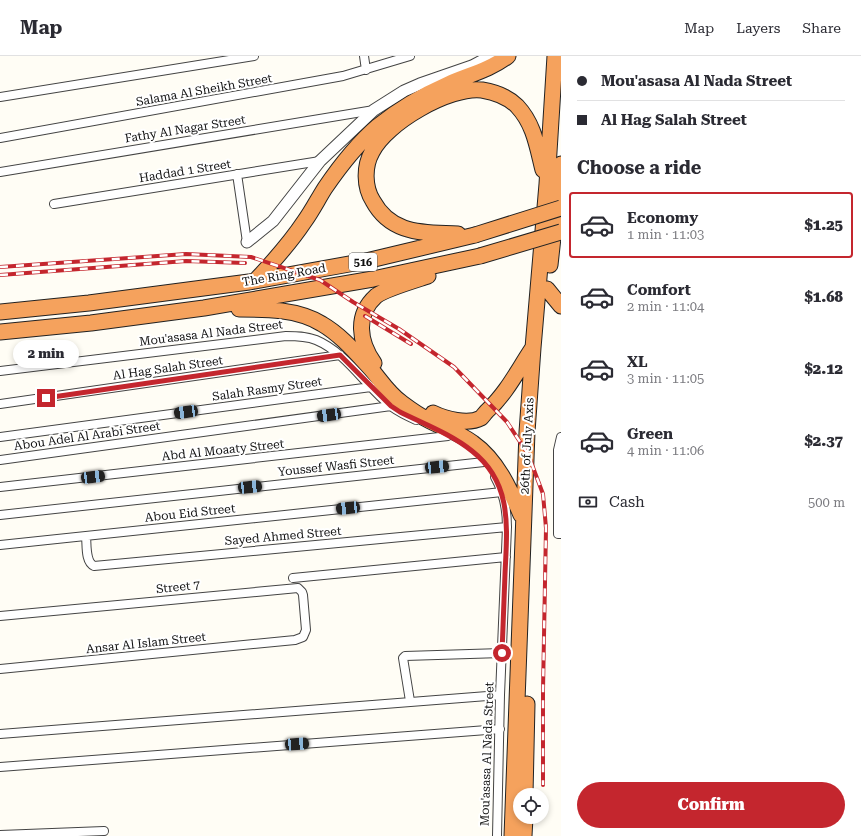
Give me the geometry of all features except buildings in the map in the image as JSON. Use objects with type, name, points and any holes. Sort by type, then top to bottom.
[{"type":"highway","points":[[253,281],[282,252],[304,222],[324,189],[340,167],[357,145],[377,126],[423,95],[448,83],[491,67],[508,56]]},
{"type":"highway","name":"26th of July Axis","points":[[512,836],[523,520],[533,348],[547,184],[555,56]]},
{"type":"highway","points":[[475,235],[418,232],[403,228],[389,221],[378,210],[370,197],[366,182],[367,166],[372,152],[380,139],[410,115],[432,103],[461,92],[481,90],[499,95],[516,105],[528,120],[536,138],[547,184]]},
{"type":"highway","name":"26th of July Axis","points":[[525,788],[530,549],[536,412],[547,289],[561,164]]},
{"type":"highway","name":"The Ring Road","points":[[0,312],[89,303],[253,281],[366,261],[475,235],[561,208]]},
{"type":"highway","name":"The Ring Road","points":[[257,304],[480,256],[561,232]]},
{"type":"highway","points":[[480,256],[395,287],[376,296],[364,311],[362,335],[364,347],[384,376],[411,400],[436,414],[447,418],[465,421],[481,418],[492,407],[505,391],[533,348]]},
{"type":"highway","points":[[547,289],[561,306]]},
{"type":"highway","points":[[0,332],[91,323],[204,308],[257,304],[299,314],[322,323],[344,341],[400,402],[428,420],[472,442],[485,452],[510,490],[523,520]]},
{"type":"highway","points":[[524,824],[524,836]]},
{"type":"street","points":[[0,97],[254,56]]},
{"type":"street","points":[[364,56],[366,70]]},
{"type":"street","name":"Salama Al Sheikh Street","points":[[0,138],[343,76],[410,56]]},
{"type":"street","points":[[247,242],[273,221],[320,161],[374,110],[404,91],[472,66],[491,56]]},
{"type":"street","name":"Fathy Al Nagar Street","points":[[0,172],[374,110]]},
{"type":"street","name":"Haddad 1 Street","points":[[54,204],[320,161]]},
{"type":"street","points":[[237,174],[247,242]]},
{"type":"street","name":"Mou'asasa Al Nada Street","points":[[0,372],[286,336],[301,336],[328,346],[340,355],[391,406],[462,443],[474,452],[491,471],[502,492],[507,515],[500,694],[497,836]]},
{"type":"street","name":"Al Hag Salah Street","points":[[0,404],[340,355]]},
{"type":"street","name":"Salah Rasmy Street","points":[[0,437],[371,387]]},
{"type":"street","name":"Abou Adel Al Arabi Street","points":[[0,460],[391,406]]},
{"type":"street","name":"Abd Al Moaaty Street","points":[[0,487],[448,436]]},
{"type":"street","points":[[559,534],[559,446],[561,437]]},
{"type":"street","name":"Youssef Wasfi Street","points":[[0,515],[484,462]]},
{"type":"street","name":"Abou Eid Street","points":[[0,545],[502,492]]},
{"type":"street","name":"Sayed Ahmed Street","points":[[86,536],[88,561],[90,565],[94,566],[507,527]]},
{"type":"street","points":[[293,578],[506,557]]},
{"type":"street","name":"Street 7","points":[[0,616],[298,588],[302,592],[306,630],[303,637],[295,640]]},
{"type":"street","name":"Ansar Al Islam Street","points":[[0,669],[295,640]]},
{"type":"street","points":[[410,701],[403,658],[405,656],[502,653]]},
{"type":"street","points":[[0,734],[500,694]]},
{"type":"street","points":[[0,767],[500,729]]},
{"type":"street","points":[[0,835],[104,831]]},
{"type":"railway","points":[[0,267],[186,254],[251,257],[320,280],[353,302],[399,329],[454,367],[507,422],[528,454],[543,494],[546,528],[543,785]]},
{"type":"railway","points":[[0,275],[186,261],[245,263]]},
{"type":"railway","points":[[365,316],[411,344]]},
{"type":"route","points":[[46,398],[340,355],[391,406],[462,443],[474,452],[484,462],[497,481],[502,492],[507,515],[502,653]]}]
